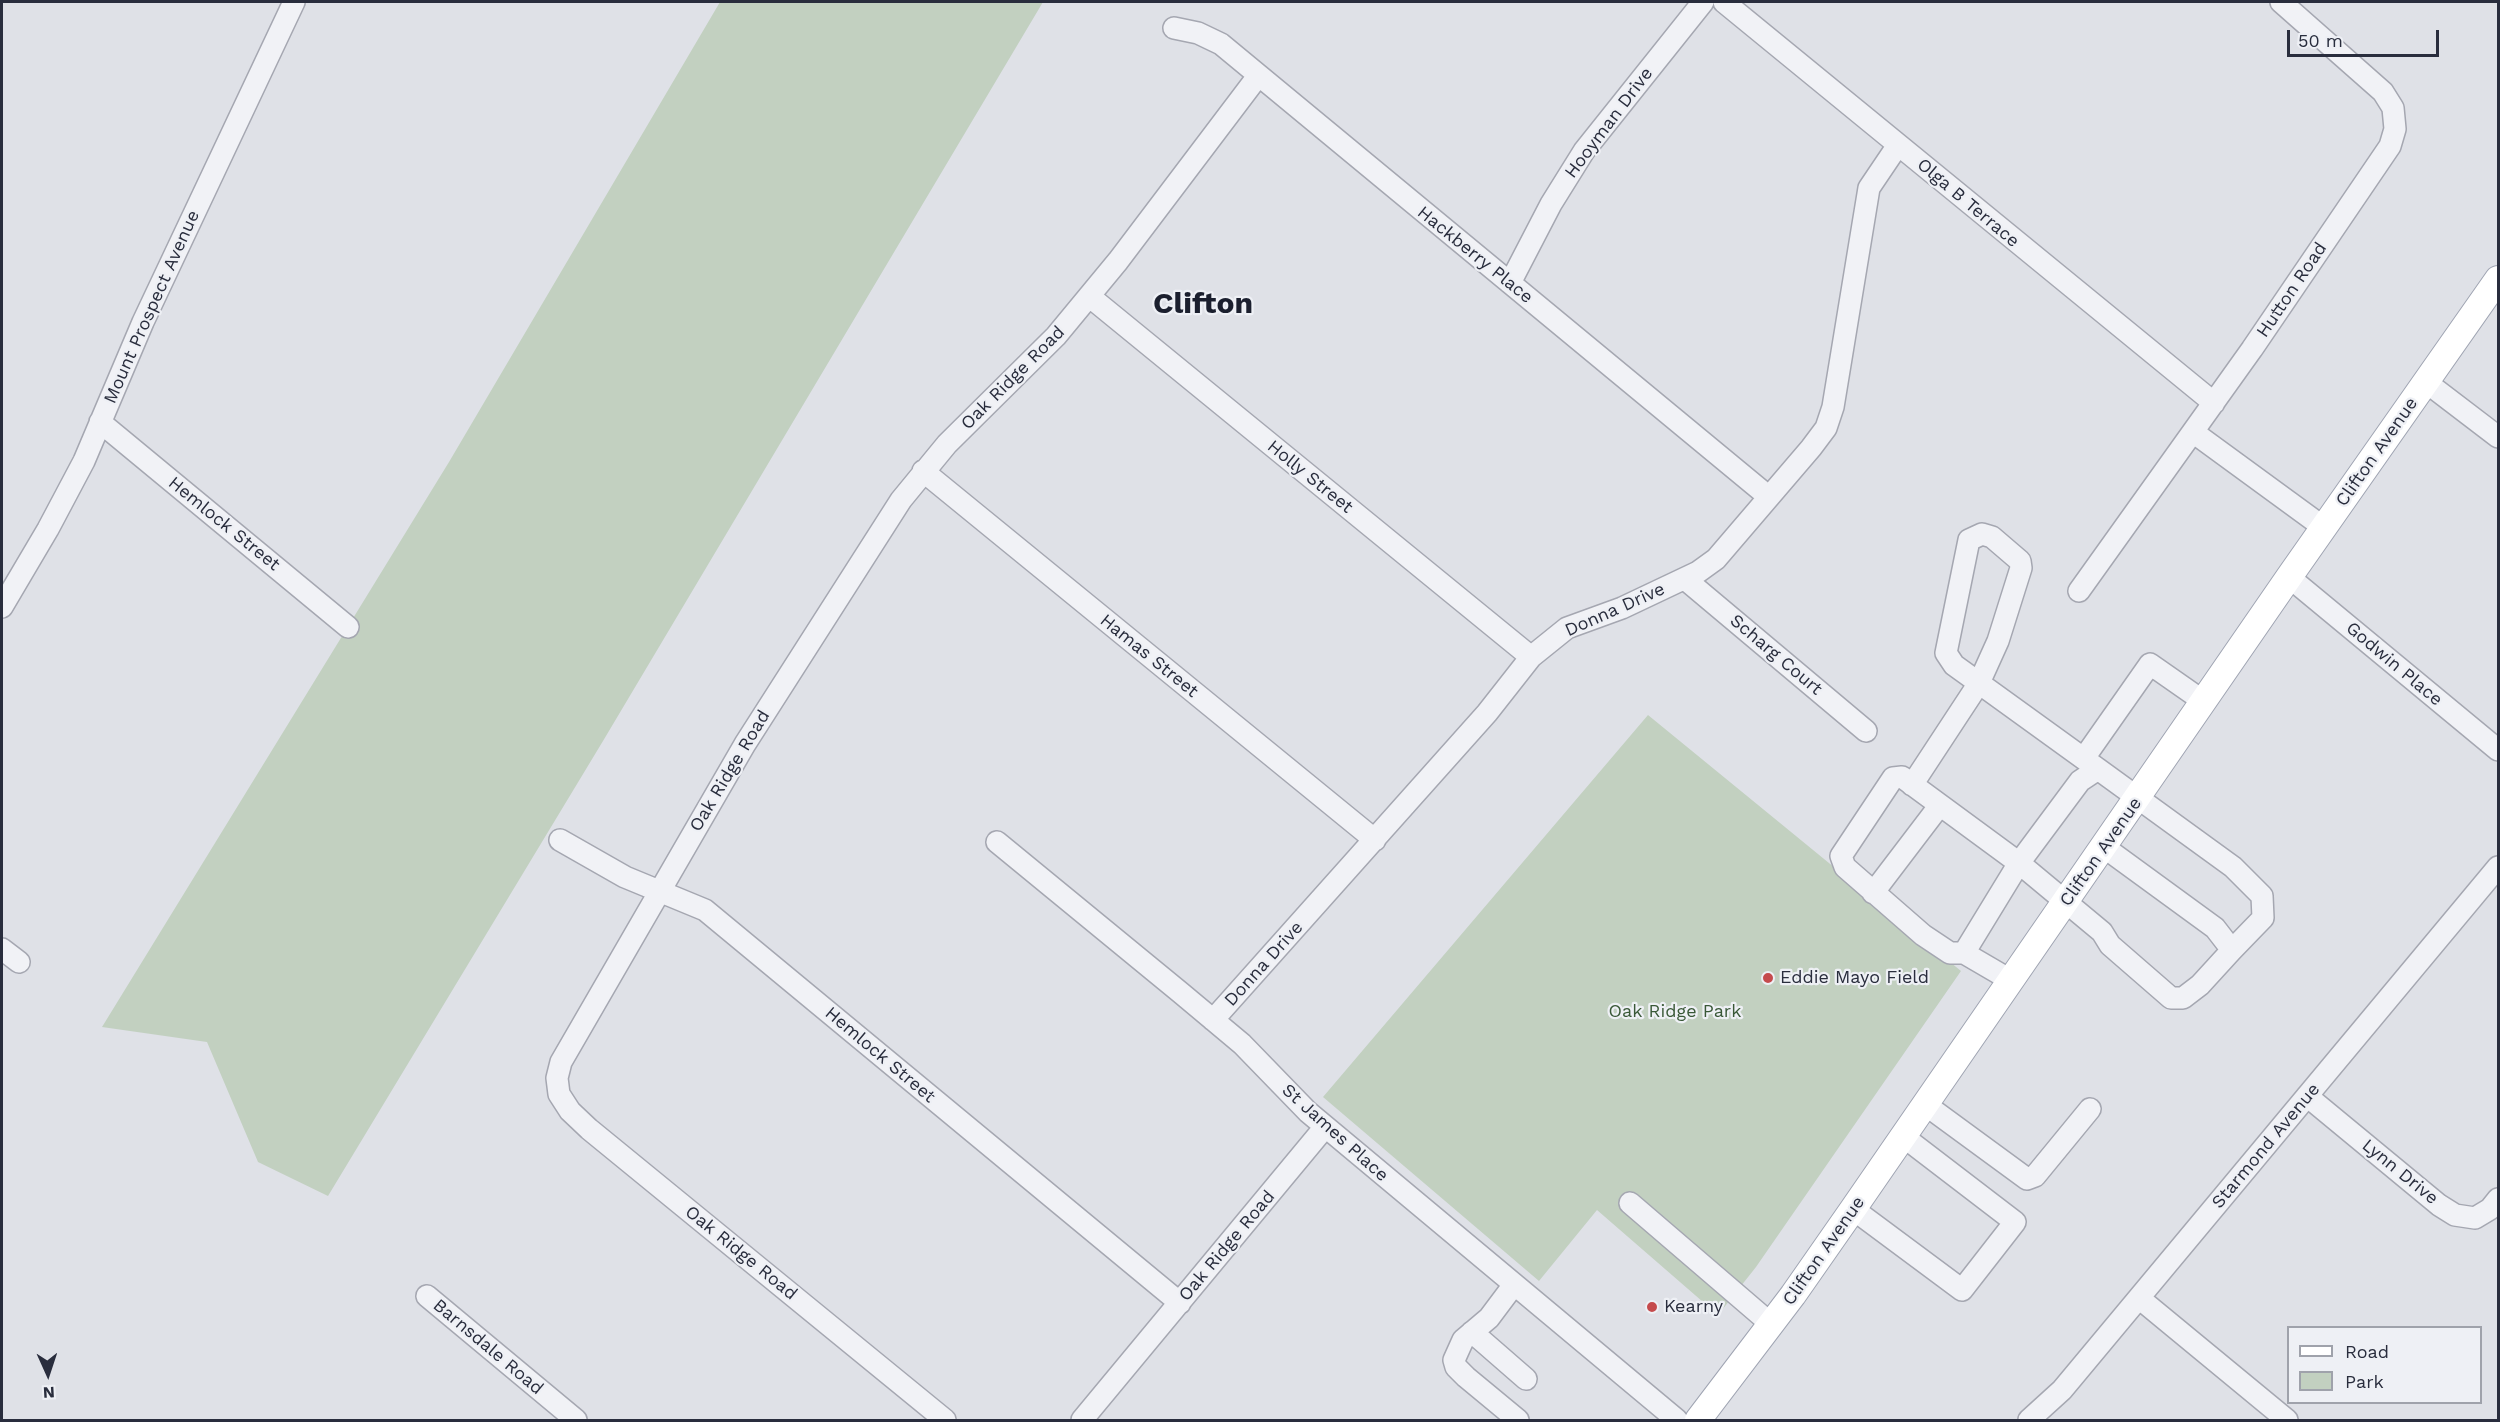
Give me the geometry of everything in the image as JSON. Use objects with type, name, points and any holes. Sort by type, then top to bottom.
[{"type":"main road","name":"Clifton Avenue","points":[[1698,1420],[1854,1209],[2323,527],[2499,279]]},
{"type":"street","name":"Mount Prospect Avenue","points":[[2,607],[48,529],[84,461],[143,322],[294,2]]},
{"type":"street","name":"Hooyman Drive","points":[[1510,283],[1551,204],[1584,151],[1703,2]]},
{"type":"street","name":"Olga B Terrace","points":[[1724,2],[2214,403]]},
{"type":"street","name":"Hutton Road","points":[[2079,591],[2214,403],[2390,146],[2395,129],[2393,108],[2383,92],[2281,2]]},
{"type":"street","name":"Hackberry Place","points":[[1174,28],[1198,33],[1221,44],[1769,497]]},
{"type":"street","name":"Oak Ridge Road","points":[[945,1420],[589,1129],[570,1111],[559,1094],[557,1078],[561,1062],[745,744],[901,500],[923,471],[1056,336],[1258,76]]},
{"type":"street","name":"Donna Drive","points":[[1213,1020],[1487,713],[1531,657],[1567,628],[1622,608],[1686,579],[1716,558],[1826,428],[1833,407],[1869,188],[1898,145]]},
{"type":"street","name":"Holly Street","points":[[1089,296],[1531,657]]},
{"type":"street","points":[[2426,382],[2499,437]]},
{"type":"street","name":"Hemlock Street","points":[[100,422],[348,627]]},
{"type":"street","points":[[2193,432],[2323,527]]},
{"type":"street","name":"Hamas Street","points":[[923,471],[1375,840]]},
{"type":"street","points":[[1912,785],[1979,683],[1998,641],[2021,568],[2020,561],[1992,537],[1975,535],[1970,540],[1946,653],[1953,665],[1979,683],[2138,797],[2232,867],[2262,896],[2263,918],[2200,986],[2183,998],[2171,998],[2110,945],[2102,932],[2019,863],[1912,785],[1902,777],[1893,778],[1841,856],[1845,867],[1923,935],[1950,953],[1964,953],[2012,981]]},
{"type":"street","name":"Godwin Place","points":[[2289,577],[2499,750]]},
{"type":"street","name":"Scharg Court","points":[[1686,579],[1866,731]]},
{"type":"street","points":[[1964,953],[2019,863],[2091,764],[2150,664],[2203,701]]},
{"type":"street","points":[[1873,893],[1940,805]]},
{"type":"street","name":"Hemlock Street","points":[[560,840],[625,877],[705,910],[1180,1303]]},
{"type":"street","name":"St James Place","points":[[997,842],[1242,1044],[1325,1127],[1513,1286],[1677,1420]]},
{"type":"street","points":[[2104,846],[2216,928],[2232,950]]},
{"type":"street","name":"Starmond Avenue","points":[[2029,1420],[2062,1390],[2499,867]]},
{"type":"street","points":[[2,949],[18,962]]},
{"type":"street","name":"Lynn Drive","points":[[2307,1096],[2439,1205],[2455,1215],[2475,1218],[2490,1209],[2499,1199]]},
{"type":"street","points":[[1926,1105],[2026,1179],[2035,1176],[2090,1109]]},
{"type":"street","name":"Oak Ridge Road","points":[[1082,1420],[1325,1127]]},
{"type":"street","points":[[1854,1209],[1962,1290],[2015,1221],[1904,1137]]},
{"type":"street","points":[[1630,1203],[1771,1324]]},
{"type":"street","points":[[1513,1286],[1489,1317],[1468,1336],[1456,1352],[1456,1367],[1518,1420]]},
{"type":"street","name":"Barnsdale Road","points":[[427,1296],[576,1420]]},
{"type":"street","points":[[2139,1298],[2287,1420]]},
{"type":"street","points":[[1468,1336],[1526,1379]]},
{"type":"green space","points":[[720,2],[1043,2],[603,741],[328,1196],[258,1162],[207,1042],[102,1027],[449,462]]},
{"type":"green space","name":"Oak Ridge Park","points":[[1648,715],[1961,971],[1756,1267],[1718,1315],[1597,1210],[1539,1281],[1323,1097]]},
{"type":"place","name":"Eddie Mayo Field","points":[[1768,978]]},
{"type":"place","name":"Kearny","points":[[1652,1307]]},
{"type":"district","name":"Clifton","points":[[1203,304]]}]
